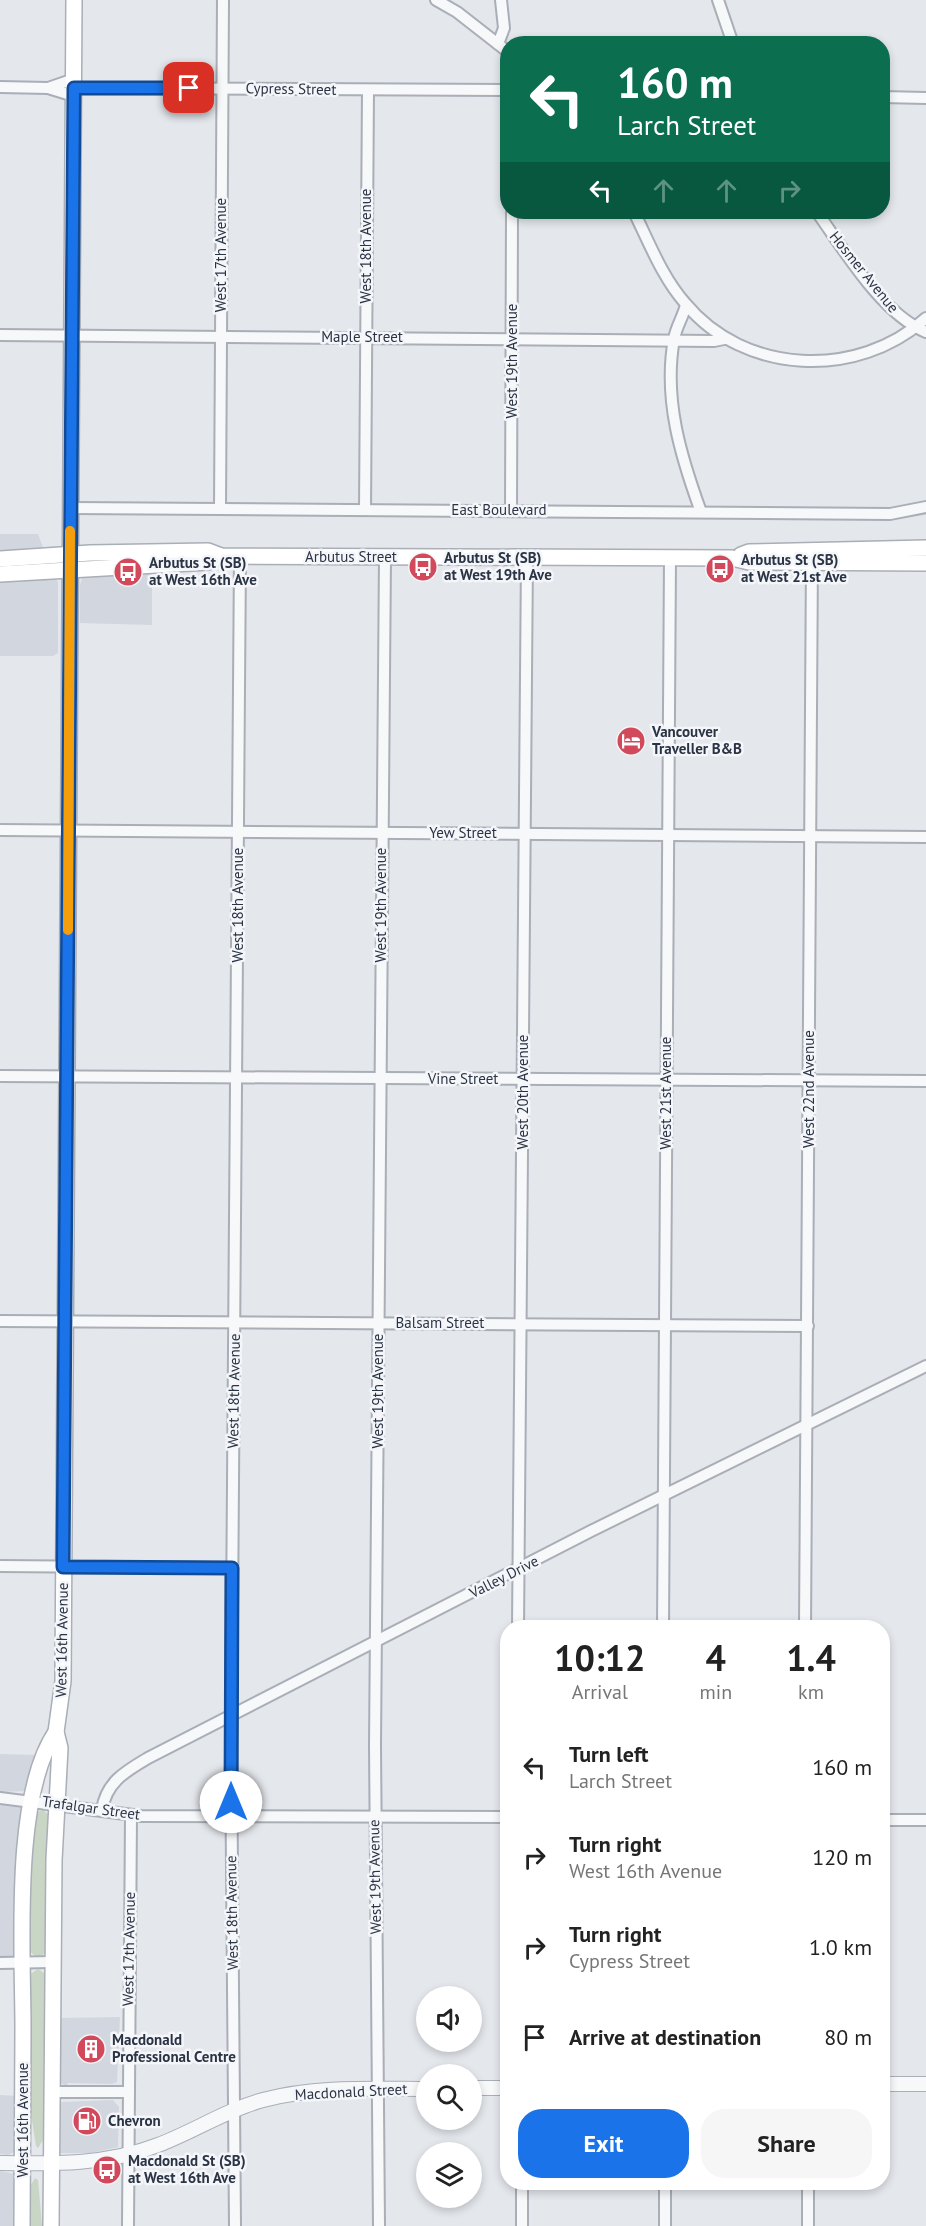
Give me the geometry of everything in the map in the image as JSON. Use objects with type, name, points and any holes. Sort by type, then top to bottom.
[{"type":"main road","name":"West 16th Avenue","points":[[51,2226],[52,1962],[56,1803],[60,1748],[56,1732],[63,1681],[74,0]]},
{"type":"main road","name":"Arbutus Street","points":[[0,559],[208,562],[221,555],[732,558],[749,562],[926,548]]},
{"type":"main road","name":"Arbutus Street","points":[[812,557],[926,563]]},
{"type":"main road","name":"Arbutus Street","points":[[0,574],[70,561]]},
{"type":"main road","name":"West 16th Avenue","points":[[22,2226],[24,1858],[32,1800],[46,1746],[56,1732]]},
{"type":"street","name":"West 17th Avenue","points":[[220,509],[223,0]]},
{"type":"street","points":[[436,0],[500,46]]},
{"type":"street","points":[[501,0],[504,36]]},
{"type":"street","points":[[718,0],[730,36]]},
{"type":"street","name":"Cypress Street","points":[[0,87],[500,90]]},
{"type":"street","name":"Cypress Street","points":[[48,88],[74,88]]},
{"type":"street","name":"West 18th Avenue","points":[[365,510],[368,90]]},
{"type":"street","points":[[890,97],[926,98]]},
{"type":"street","name":"West 19th Avenue","points":[[511,511],[512,219]]},
{"type":"street","points":[[637,219],[668,281],[686,304],[724,339],[776,358],[831,361],[866,354],[915,327],[926,318]]},
{"type":"street","name":"Hosmer Avenue","points":[[822,219],[883,298],[906,322],[926,332]]},
{"type":"street","points":[[686,304],[674,341],[671,383],[677,438],[701,512]]},
{"type":"street","name":"Maple Street","points":[[0,335],[512,338],[714,342],[724,339]]},
{"type":"street","name":"East Boulevard","points":[[71,508],[890,514],[926,507]]},
{"type":"street","name":"West 18th Avenue","points":[[235,2226],[231,1717],[240,556]]},
{"type":"street","name":"West 19th Avenue","points":[[379,2226],[374,1816],[385,557]]},
{"type":"street","name":"West 20th Avenue","points":[[518,1620],[527,557]]},
{"type":"street","name":"West 22nd Avenue","points":[[806,1620],[812,557]]},
{"type":"street","name":"West 21st Avenue","points":[[663,1620],[670,558]]},
{"type":"street","name":"Yew Street","points":[[0,830],[926,837]]},
{"type":"street","name":"Vine Street","points":[[0,1076],[926,1082]]},
{"type":"street","name":"Balsam Street","points":[[0,1321],[808,1326]]},
{"type":"street","name":"Valley Drive","points":[[102,1810],[105,1794],[121,1775],[148,1758],[663,1496],[926,1366]]},
{"type":"street","points":[[0,1566],[232,1568]]},
{"type":"street","name":"Trafalgar Street","points":[[0,1798],[56,1803],[131,1815],[500,1817]]},
{"type":"street","name":"West 17th Avenue","points":[[128,2226],[127,2092],[131,1815]]},
{"type":"street","points":[[890,1820],[926,1820]]},
{"type":"street","points":[[0,1963],[52,1962]]},
{"type":"street","points":[[890,2084],[926,2084]]},
{"type":"street","points":[[482,2088],[500,2088]]},
{"type":"street","name":"Macdonald Street","points":[[0,2163],[102,2160],[127,2155],[177,2137],[259,2101],[306,2091],[416,2089]]},
{"type":"street","points":[[52,2092],[127,2092]]},
{"type":"street","points":[[522,2190],[522,2226]]},
{"type":"street","points":[[665,2190],[665,2226]]},
{"type":"street","points":[[808,2190],[808,2226]]},
{"type":"shaded area","points":[[0,534],[38,534],[44,550],[0,554]]},
{"type":"shaded area","points":[[152,569],[152,625],[80,623],[80,585],[83,575]]},
{"type":"shaded area","points":[[53,576],[58,582],[58,653],[53,656],[0,656],[0,579]]},
{"type":"shaded area","points":[[0,1754],[38,1755],[25,1791],[0,1792]]},
{"type":"shaded area","points":[[3,1803],[21,1806],[23,1810],[17,1953],[11,1957],[0,1957],[0,1806]]},
{"type":"shaded area","points":[[120,2017],[117,2082],[112,2084],[68,2083],[66,2086],[61,2083],[59,2018]]},
{"type":"shaded area","points":[[0,2095],[17,2096],[16,2151],[8,2155],[0,2154]]},
{"type":"shaded area","points":[[113,2100],[119,2107],[118,2147],[91,2153],[60,2153],[58,2150],[61,2102]]},
{"type":"shaded area","points":[[0,2171],[15,2174],[16,2226],[0,2226]]},
{"type":"green space","points":[[43,1810],[49,1815],[48,1948],[44,1954],[37,1956],[29,1948],[29,1849],[37,1812]]},
{"type":"green space","points":[[38,1969],[46,1974],[44,2138],[38,2148],[31,2114],[29,1975]]},
{"type":"green space","points":[[35,2178],[38,2180],[42,2226],[27,2226],[29,2188]]},
{"type":"slow traffic","points":[[68,930],[70,531]]},
{"type":"place","name":"Arbutus St (SB) at West 19th Ave","points":[[423,567]]},
{"type":"place","name":"Arbutus St (SB) at West 21st Ave","points":[[720,569]]},
{"type":"place","name":"Arbutus St (SB) at West 16th Ave","points":[[128,572]]},
{"type":"place","name":"Vancouver Traveller B&B","points":[[631,741]]},
{"type":"place","name":"Macdonald Professional Centre","points":[[91,2049]]},
{"type":"place","name":"Chevron","points":[[87,2121]]},
{"type":"place","name":"Macdonald St (SB) at West 16th Ave","points":[[107,2170]]},
{"type":"route","points":[[189,88],[74,88],[63,1567],[232,1568],[231,1802]]}]
